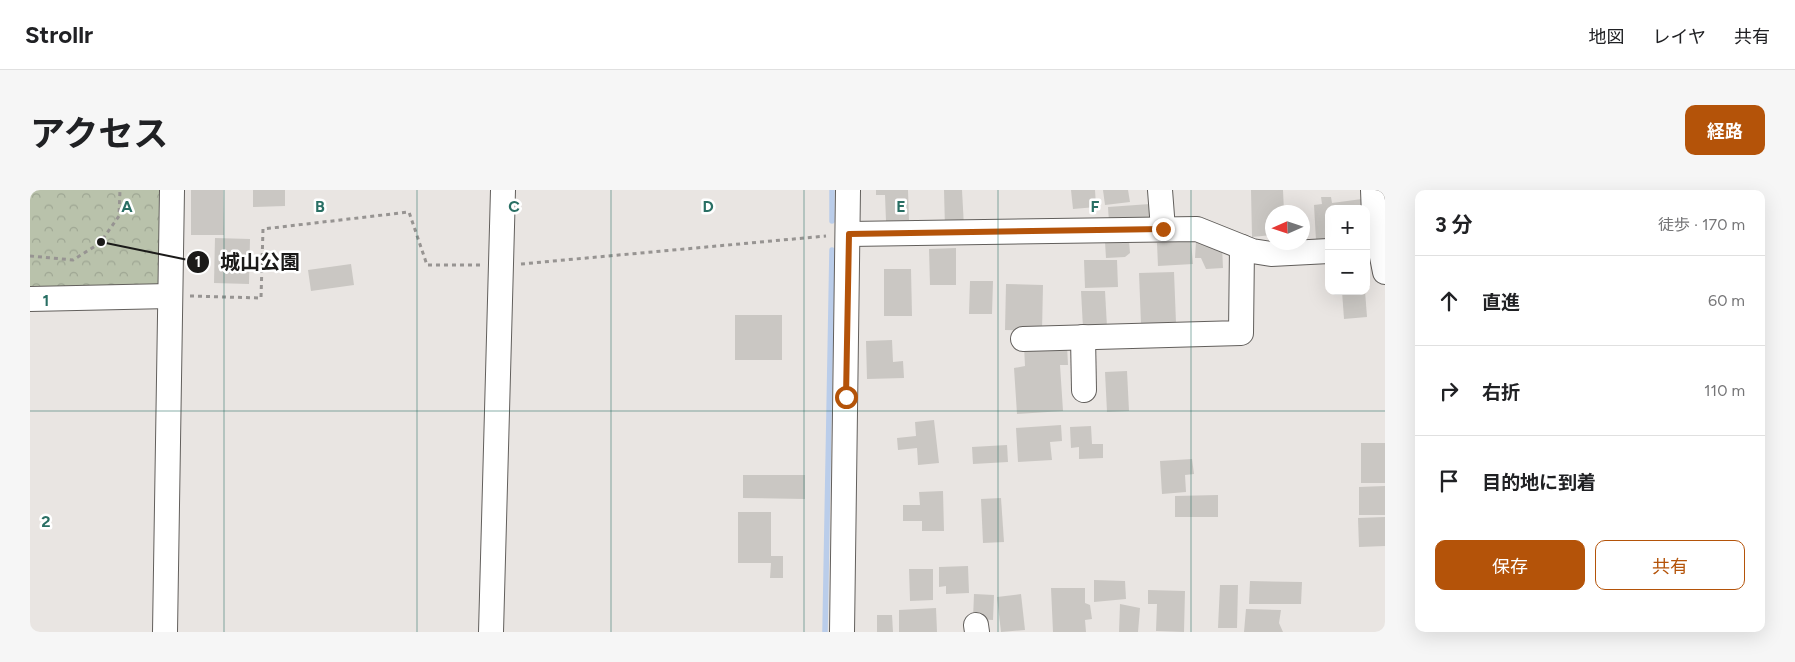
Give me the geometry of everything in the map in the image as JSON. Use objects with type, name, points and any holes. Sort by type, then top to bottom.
[{"type":"street","points":[[165,632],[172,190]]},
{"type":"street","points":[[492,632],[503,190]]},
{"type":"street","points":[[842,632],[849,234],[848,190]]},
{"type":"street","points":[[1160,190],[1163,229]]},
{"type":"street","points":[[1373,190],[1377,249],[1385,272]]},
{"type":"street","points":[[849,234],[1196,229],[1242,247],[1270,254],[1325,251]]},
{"type":"street","points":[[1023,339],[1241,333],[1242,247]]},
{"type":"street","points":[[30,299],[170,296]]},
{"type":"street","points":[[1083,338],[1084,390]]},
{"type":"path","points":[[30,256],[73,260],[100,243],[119,216],[120,190]]},
{"type":"path","points":[[170,296],[261,298],[263,229],[409,212],[427,265],[501,265],[849,234]]},
{"type":"green space","points":[[30,190],[172,190],[170,296],[30,293]]},
{"type":"building","points":[[191,190],[223,190],[224,235],[191,235]]},
{"type":"building","points":[[253,190],[285,190],[285,206],[253,207]]},
{"type":"building","points":[[876,190],[908,190],[909,220],[886,221],[885,195],[876,195]]},
{"type":"building","points":[[944,190],[962,190],[964,227],[945,228]]},
{"type":"building","points":[[1071,190],[1095,190],[1096,207],[1073,209]]},
{"type":"building","points":[[1103,190],[1128,190],[1130,202],[1105,205]]},
{"type":"building","points":[[1251,190],[1283,190],[1284,205],[1265,205],[1265,236],[1252,237]]},
{"type":"building","points":[[1321,197],[1331,197],[1332,203],[1362,199],[1362,205],[1325,205],[1325,240],[1316,240],[1314,205],[1322,204]]},
{"type":"building","points":[[1150,204],[1151,223],[1109,222],[1108,207]]},
{"type":"building","points":[[215,238],[250,239],[249,284],[214,283]]},
{"type":"building","points":[[1129,241],[1130,253],[1125,257],[1106,258],[1105,242]]},
{"type":"building","points":[[1191,241],[1193,264],[1158,266],[1157,243]]},
{"type":"building","points":[[1196,241],[1203,242],[1208,247],[1222,246],[1223,268],[1206,269],[1201,258],[1195,258]]},
{"type":"building","points":[[956,248],[956,285],[930,285],[929,249]]},
{"type":"building","points":[[1084,260],[1117,260],[1118,287],[1085,288]]},
{"type":"building","points":[[351,264],[354,285],[311,291],[308,270]]},
{"type":"building","points":[[884,269],[911,269],[912,316],[884,316]]},
{"type":"building","points":[[1174,272],[1176,323],[1141,324],[1139,273]]},
{"type":"building","points":[[970,281],[993,281],[992,314],[969,314]]},
{"type":"building","points":[[1006,284],[1043,285],[1042,331],[1005,330]]},
{"type":"building","points":[[1081,291],[1105,291],[1107,327],[1083,328]]},
{"type":"building","points":[[1342,295],[1365,295],[1367,317],[1344,319]]},
{"type":"building","points":[[735,315],[782,315],[782,360],[735,360]]},
{"type":"building","points":[[892,340],[893,362],[903,361],[904,378],[867,379],[866,341]]},
{"type":"building","points":[[1067,345],[1068,365],[1060,365],[1063,411],[1017,414],[1014,368],[1025,366],[1024,346]]},
{"type":"building","points":[[1127,371],[1129,411],[1107,412],[1105,372]]},
{"type":"building","points":[[934,420],[939,463],[918,465],[917,448],[898,450],[897,438],[916,436],[915,422]]},
{"type":"building","points":[[1061,425],[1062,441],[1050,442],[1052,460],[1018,462],[1016,428]]},
{"type":"building","points":[[1091,426],[1092,444],[1103,444],[1103,458],[1079,459],[1079,447],[1071,448],[1070,427]]},
{"type":"building","points":[[1361,443],[1385,443],[1385,483],[1361,483]]},
{"type":"building","points":[[1007,445],[1008,462],[973,464],[972,447]]},
{"type":"building","points":[[1192,459],[1194,474],[1185,475],[1186,492],[1162,494],[1160,461]]},
{"type":"building","points":[[743,475],[805,475],[805,499],[743,498]]},
{"type":"building","points":[[1385,486],[1385,515],[1359,515],[1359,487]]},
{"type":"building","points":[[943,491],[944,531],[922,531],[922,521],[903,521],[903,505],[920,505],[919,492]]},
{"type":"building","points":[[1218,495],[1218,517],[1175,517],[1175,496]]},
{"type":"building","points":[[1001,498],[1004,542],[983,543],[981,499]]},
{"type":"building","points":[[738,512],[771,512],[771,556],[783,556],[783,578],[770,578],[771,563],[738,563]]},
{"type":"building","points":[[1385,517],[1385,546],[1359,547],[1358,518]]},
{"type":"building","points":[[968,566],[969,593],[946,594],[946,586],[939,587],[939,567]]},
{"type":"building","points":[[909,569],[933,569],[933,600],[910,601]]},
{"type":"building","points":[[1094,580],[1125,581],[1126,599],[1094,602]]},
{"type":"building","points":[[1250,581],[1302,582],[1301,604],[1249,604]]},
{"type":"building","points":[[1220,585],[1238,585],[1237,628],[1218,628]]},
{"type":"building","points":[[1051,588],[1085,588],[1085,603],[1090,605],[1092,619],[1085,620],[1086,632],[1053,632]]},
{"type":"building","points":[[1148,590],[1185,591],[1184,632],[1156,631],[1157,604],[1148,604]]},
{"type":"building","points":[[974,594],[994,595],[993,620],[973,619]]},
{"type":"building","points":[[1021,594],[1025,630],[1001,632],[997,597]]},
{"type":"building","points":[[1120,604],[1140,608],[1138,632],[1119,632]]},
{"type":"building","points":[[936,608],[937,632],[899,632],[899,610]]},
{"type":"building","points":[[1246,609],[1281,610],[1279,623],[1283,632],[1244,632]]},
{"type":"building","points":[[877,615],[892,615],[893,632],[877,632]]},
{"type":"waterway","points":[[832,190],[832,221]]},
{"type":"waterway","points":[[825,632],[832,250]]},
{"type":"place","name":"城山公園","points":[[101,242]]},
{"type":"route","points":[[846,397],[849,234],[1163,229]]}]
